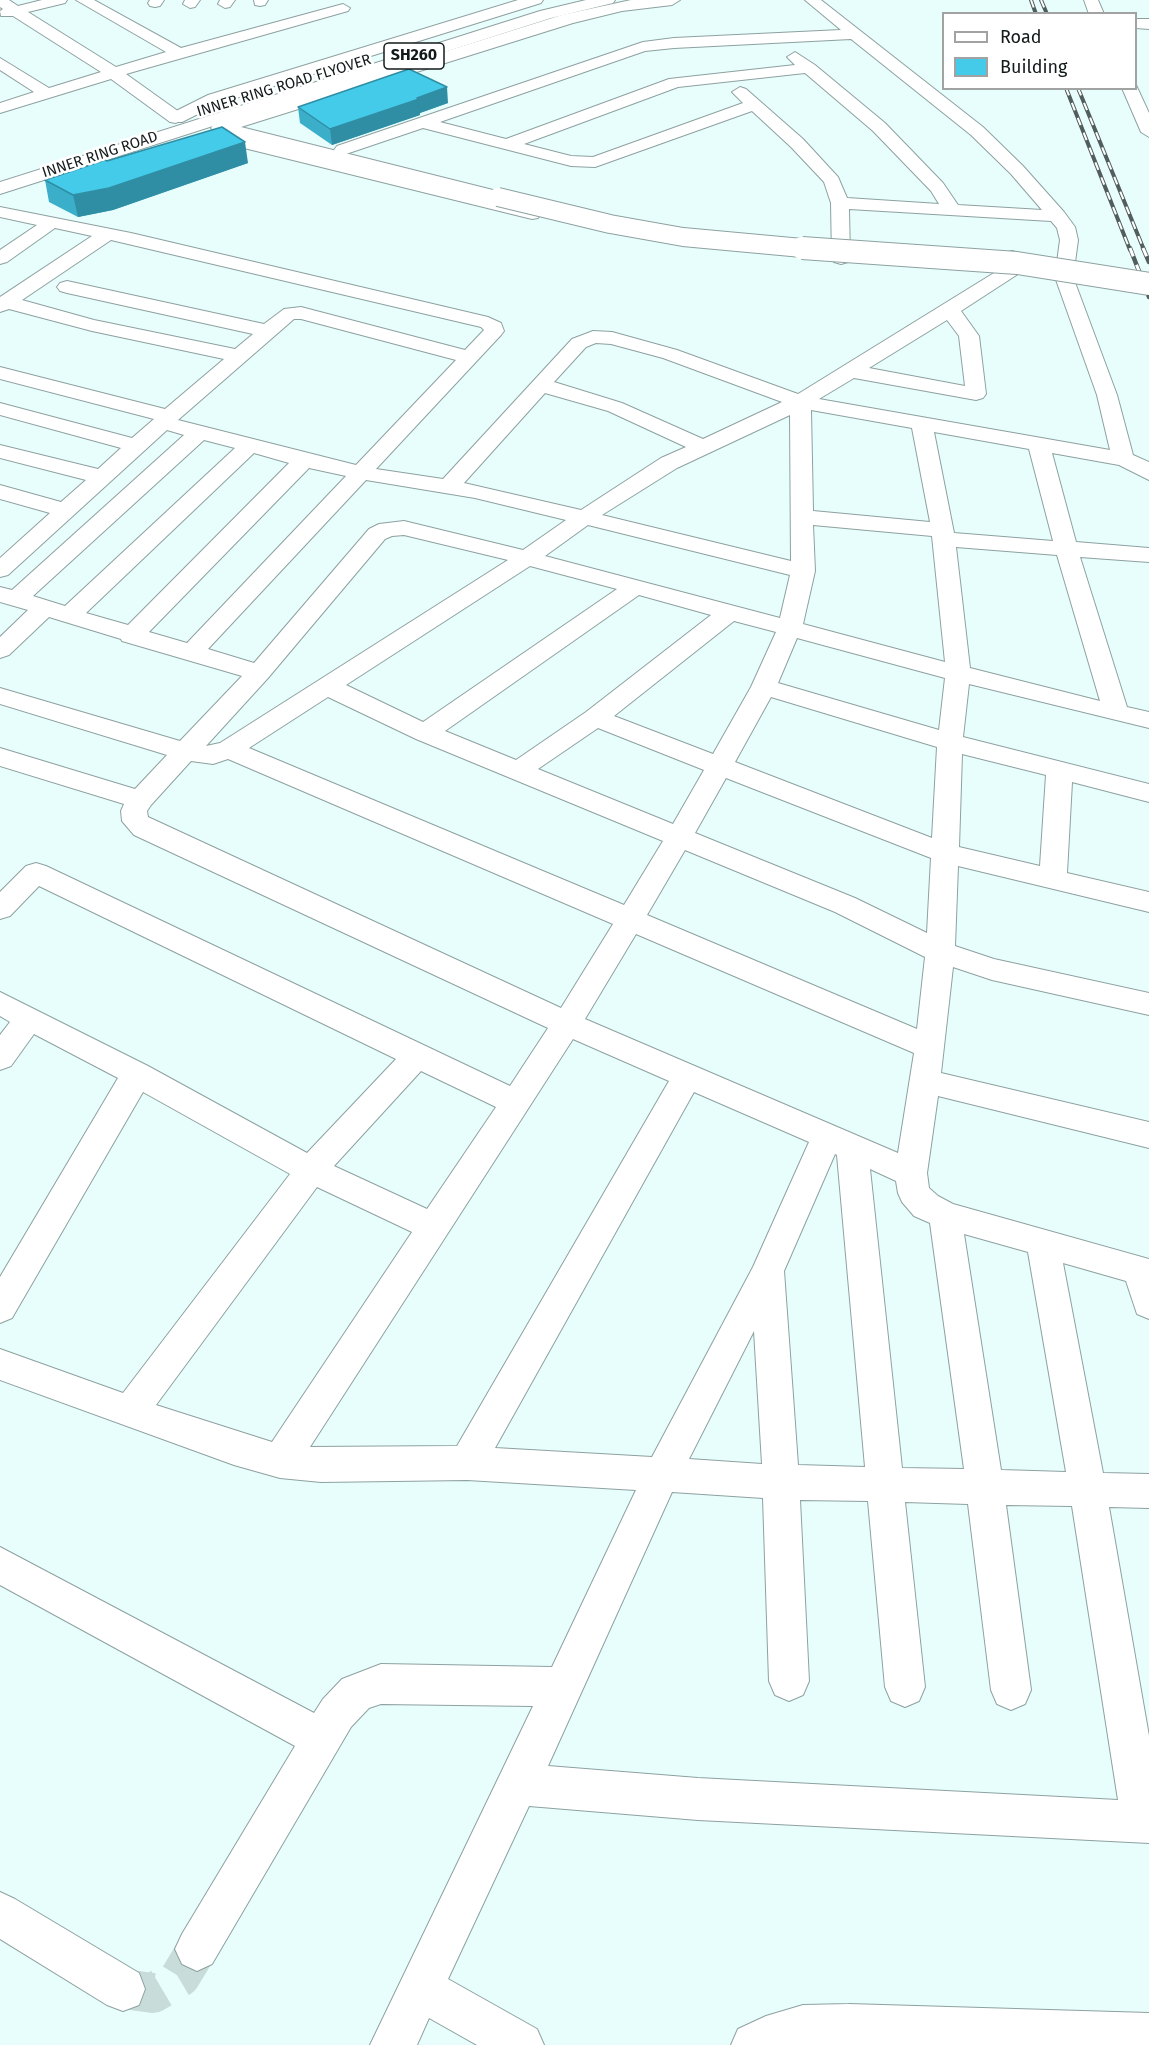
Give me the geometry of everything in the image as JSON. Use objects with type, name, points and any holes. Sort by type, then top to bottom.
[{"type":"main road","points":[[176,118],[214,99],[535,0]]},
{"type":"main road","name":"INNER RING ROAD FLYOVER","points":[[218,117],[565,0]]},
{"type":"main road","name":"INNER RING ROAD FLYOVER","points":[[176,118],[218,117],[546,14],[607,0]]},
{"type":"main road","points":[[218,117],[568,19],[622,6],[672,0]]},
{"type":"main road","points":[[218,117],[498,197],[610,224],[683,237],[773,246],[1017,263],[1149,284]]},
{"type":"main road","name":"INNER RING ROAD","points":[[0,188],[218,117]]},
{"type":"main road","name":"INNER RING ROAD","points":[[0,175],[176,118]]},
{"type":"street","points":[[0,15],[60,0]]},
{"type":"street","points":[[83,0],[179,53]]},
{"type":"street","points":[[812,0],[991,144],[1066,227],[1069,240],[1065,271],[1107,394],[1123,459]]},
{"type":"street","points":[[0,1],[115,74],[176,118]]},
{"type":"street","points":[[0,108],[179,53],[343,8]]},
{"type":"street","points":[[343,150],[643,47],[674,43],[855,34]]},
{"type":"street","points":[[771,39],[879,127],[937,187],[952,209]]},
{"type":"street","points":[[0,63],[7,75],[47,94]]},
{"type":"street","points":[[506,145],[664,85],[685,80],[809,68]]},
{"type":"street","points":[[723,76],[797,143],[832,182],[840,203],[841,251]]},
{"type":"street","points":[[1131,90],[1149,132]]},
{"type":"street","points":[[423,123],[571,161],[595,162],[753,105]]},
{"type":"street","points":[[218,117],[263,131],[630,220],[841,251]]},
{"type":"street","points":[[218,117],[230,136],[246,143],[617,234],[718,249],[841,251],[1012,264],[1065,271]]},
{"type":"street","points":[[840,203],[1058,216]]},
{"type":"street","points":[[0,212],[109,233],[488,322],[494,327],[494,331],[470,357],[191,653]]},
{"type":"street","points":[[0,258],[51,223]]},
{"type":"street","points":[[4,304],[109,233]]},
{"type":"street","points":[[0,696],[186,752],[213,755],[229,749],[527,558],[643,479],[701,446],[800,402],[950,310],[1012,264]]},
{"type":"street","points":[[67,287],[267,331]]},
{"type":"street","points":[[4,304],[238,357]]},
{"type":"street","points":[[849,371],[976,394],[969,336],[950,310]]},
{"type":"street","points":[[0,570],[136,446],[267,331],[291,313],[301,313],[470,357]]},
{"type":"street","points":[[449,486],[579,343],[593,337],[612,338],[670,354],[800,402],[1123,459],[1138,464],[1149,473]]},
{"type":"street","points":[[0,373],[304,460],[362,473],[449,486],[586,517],[803,571]]},
{"type":"street","points":[[542,385],[615,407],[701,446]]},
{"type":"street","points":[[280,1461],[567,1024],[631,919],[764,687],[790,627],[803,571],[800,402]]},
{"type":"street","points":[[0,409],[136,446]]},
{"type":"street","points":[[922,423],[943,535],[958,673],[950,742],[940,952],[926,1081],[911,1173],[914,1193],[926,1206],[945,1215],[1145,1272],[1149,1304]]},
{"type":"street","points":[[8,596],[200,432]]},
{"type":"street","points":[[1039,445],[1066,548],[1116,713]]},
{"type":"street","points":[[69,616],[250,446]]},
{"type":"street","points":[[0,451],[102,477]]},
{"type":"street","points":[[131,636],[304,460]]},
{"type":"street","points":[[0,492],[65,510]]},
{"type":"street","points":[[803,517],[943,535],[1149,555]]},
{"type":"street","points":[[911,1173],[567,1024],[144,828],[135,821],[134,811],[140,800],[259,673],[377,534],[387,529],[404,528],[527,558],[958,673],[1149,720]]},
{"type":"street","points":[[0,537],[26,544]]},
{"type":"street","points":[[425,733],[637,586]]},
{"type":"street","points":[[8,596],[131,636],[259,673]]},
{"type":"street","points":[[0,650],[44,608]]},
{"type":"street","points":[[518,771],[595,718],[731,611]]},
{"type":"street","points":[[327,686],[425,733],[845,905],[940,952],[992,969],[1149,1004]]},
{"type":"street","points":[[764,687],[950,742],[1149,793]]},
{"type":"street","points":[[595,718],[944,853],[1149,902]]},
{"type":"street","points":[[229,749],[930,1047]]},
{"type":"street","points":[[0,757],[140,800]]},
{"type":"street","points":[[1053,880],[1059,771]]},
{"type":"street","points":[[0,909],[36,873],[514,1102]]},
{"type":"street","points":[[0,1003],[137,1074],[311,1170],[434,1227]]},
{"type":"street","points":[[0,1058],[29,1018]]},
{"type":"street","points":[[130,1412],[311,1170],[417,1056]]},
{"type":"street","points":[[0,1308],[137,1074]]},
{"type":"street","points":[[467,1463],[687,1077]]},
{"type":"street","points":[[926,1081],[1149,1135]]},
{"type":"street","points":[[393,2045],[518,1784],[660,1477],[767,1272],[839,1142]]},
{"type":"street","points":[[839,1142],[887,1486],[905,1687]]},
{"type":"street","points":[[945,1215],[985,1488],[1011,1690]]},
{"type":"street","points":[[518,1784],[698,1799],[1146,1822],[1043,1244]]},
{"type":"street","points":[[767,1272],[781,1482],[789,1681]]},
{"type":"street","points":[[0,1364],[130,1412],[234,1448],[280,1461],[342,1466],[467,1463],[660,1477],[781,1482],[1149,1491]]},
{"type":"street","points":[[0,1565],[321,1739]]},
{"type":"street","points":[[197,1949],[337,1713],[356,1693],[381,1684],[563,1687]]},
{"type":"street","points":[[0,1914],[123,1989]]},
{"type":"street","points":[[420,1988],[521,2045]]},
{"type":"street","points":[[754,2045],[766,2038],[803,2027],[849,2026],[1149,2036]]},
{"type":"building","points":[[409,69],[447,87],[417,98],[419,99],[330,129],[298,107]]},
{"type":"building","points":[[222,127],[245,142],[109,188],[73,195],[45,180],[105,160]]},
{"type":"tunnel","points":[[123,1989],[153,1993],[180,1977],[197,1949]]},
{"type":"railway","points":[[1031,0],[1035,12]]},
{"type":"railway","points":[[1041,0],[1046,12]]},
{"type":"railway","points":[[1067,90],[1130,250]]},
{"type":"railway","points":[[1079,90],[1144,250]]},
{"type":"railway","points":[[1130,248],[1149,297]]},
{"type":"railway","points":[[1143,248],[1149,262]]}]
